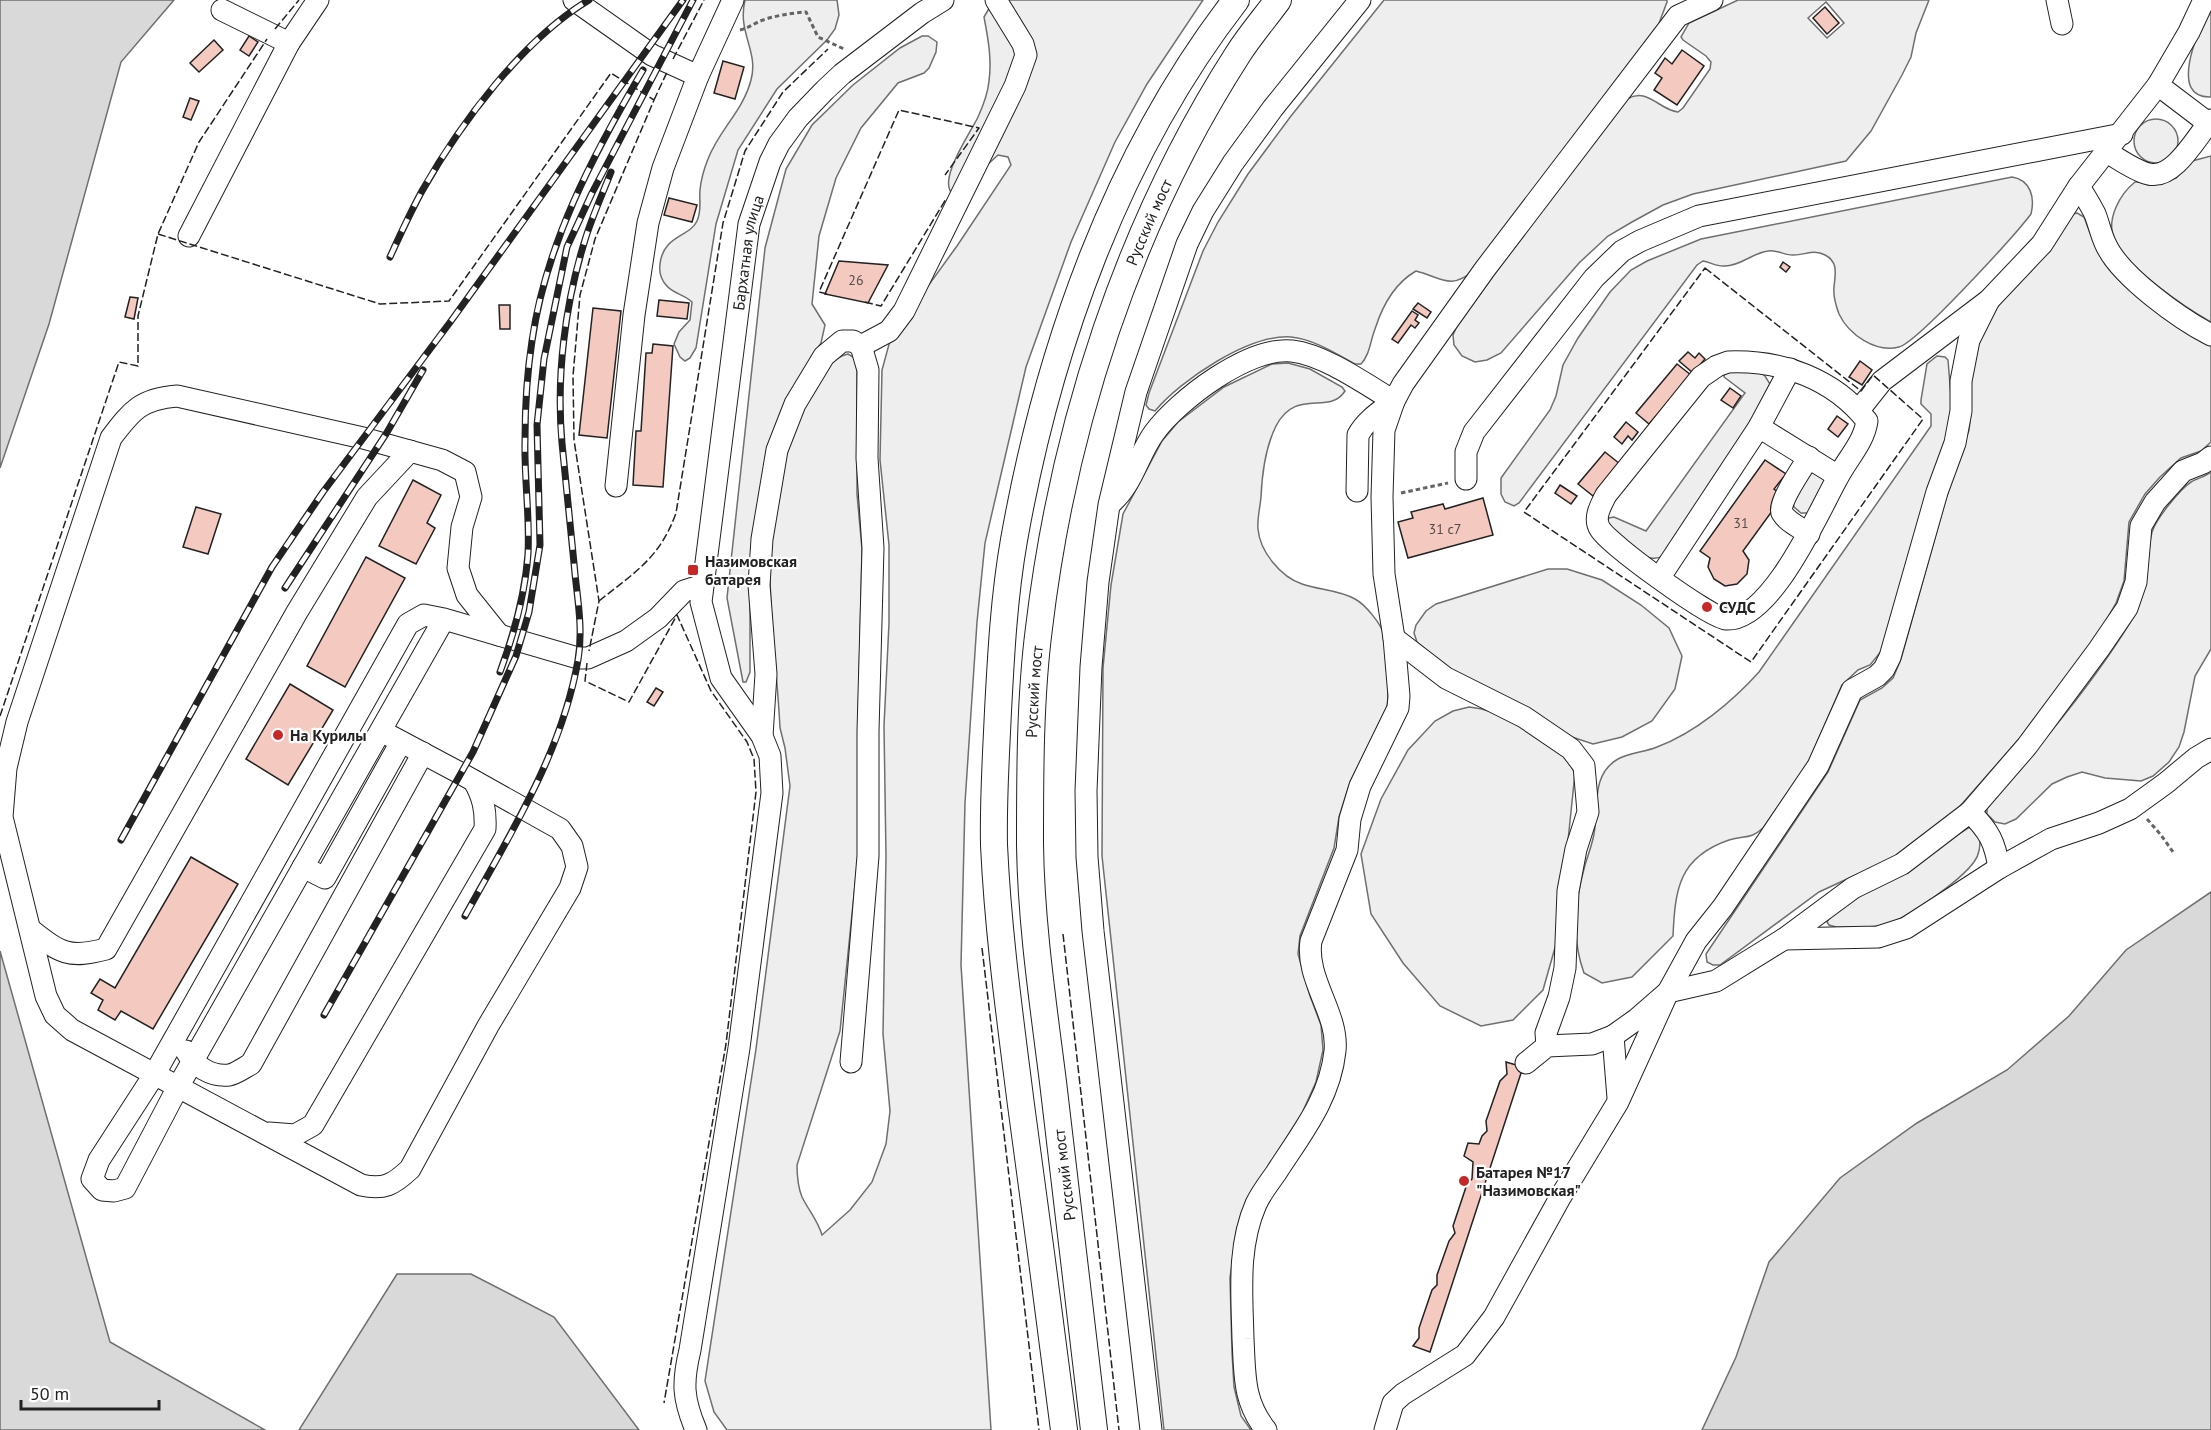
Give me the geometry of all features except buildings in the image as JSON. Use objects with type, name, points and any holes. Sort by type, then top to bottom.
[{"type":"main road","name":"Русский мост","points":[[1064,1430],[1001,945],[993,798],[1003,625],[1014,543],[1028,471],[1053,372],[1095,252],[1140,153],[1170,97],[1208,36],[1236,0]]},
{"type":"main road","name":"Русский мост","points":[[1094,1430],[1036,938],[1030,846],[1033,704],[1038,630],[1065,473],[1091,381],[1130,266],[1203,112],[1240,52],[1278,0]]},
{"type":"street","points":[[189,236],[289,43],[318,0]]},
{"type":"street","points":[[574,0],[652,55],[698,76]]},
{"type":"street","points":[[616,486],[634,315],[648,223],[663,168],[698,76],[733,0]]},
{"type":"street","name":"Бархатная улица","points":[[762,736],[721,678],[701,602],[745,245],[752,213],[770,162],[789,129],[825,90],[922,13],[944,0]]},
{"type":"street","points":[[861,346],[889,331],[904,311],[1015,86],[1026,55],[1023,44],[996,0]]},
{"type":"street","points":[[1151,1430],[1093,931],[1087,857],[1086,791],[1091,667],[1098,582],[1109,505],[1136,392],[1186,244],[1203,211],[1233,163],[1273,108],[1360,0]]},
{"type":"street","points":[[1266,1430],[1254,1415],[1246,1390],[1241,1278],[1247,1231],[1257,1202],[1313,1117],[1327,1085],[1335,1049],[1331,1024],[1309,956],[1311,941],[1347,850],[1350,819],[1360,786],[1398,708],[1394,638],[1384,574],[1382,497],[1384,430],[1394,401],[1403,384],[1677,8],[1712,0]]},
{"type":"street","points":[[2057,0],[2062,24]]},
{"type":"street","points":[[1859,410],[1882,381],[1989,300],[2042,244],[2079,186],[2122,134],[2158,85],[2189,32],[2204,0]]},
{"type":"street","points":[[222,10],[289,43]]},
{"type":"street","points":[[2107,152],[2148,174],[2158,175],[2178,162],[2209,121],[2158,85]]},
{"type":"street","points":[[1466,479],[1466,452],[1474,432],[1594,278],[1622,251],[1640,241],[1699,216],[2122,134]]},
{"type":"street","points":[[2079,186],[2095,214],[2106,246],[2116,261],[2132,278],[2193,325],[2211,335]]},
{"type":"street","points":[[1385,1430],[1393,1403],[1466,1355],[1494,1317],[1561,1196],[1618,1102],[1668,992],[1696,941],[1723,907],[1818,766],[1852,690],[1877,676],[1887,663],[1955,442],[1961,411],[1961,381],[1969,340],[1989,300]]},
{"type":"street","points":[[1401,362],[1434,316],[1438,313],[1449,319]]},
{"type":"street","points":[[696,1430],[687,1408],[684,1389],[686,1369],[739,1048],[772,793],[770,756],[762,736],[766,674],[759,585],[762,539],[777,450],[795,404],[824,356],[842,341],[854,341],[861,346],[868,369],[867,458],[872,559],[868,856],[851,1062]]},
{"type":"street","points":[[1109,505],[1119,496],[1153,434],[1171,413],[1219,377],[1242,363],[1270,352],[1291,351],[1318,359],[1394,401]]},
{"type":"street","points":[[1728,362],[1742,362],[1790,369],[1810,375],[1859,410],[1867,421],[1865,433],[1838,476],[1809,534],[1762,603],[1743,616],[1725,620],[1709,613],[1625,553],[1600,529],[1597,519],[1599,508],[1606,495],[1701,377],[1717,366],[1728,362]]},
{"type":"street","points":[[1660,577],[1759,427],[1790,369]]},
{"type":"street","points":[[381,731],[560,829],[572,846],[577,867],[570,888],[488,1026],[410,1169],[397,1181],[379,1189],[361,1185],[154,1075],[72,1030],[56,1015],[46,996],[3,817],[6,768],[16,722],[111,438],[130,412],[156,398],[177,396],[363,438],[442,460],[465,472],[471,497],[462,527],[458,568],[467,595],[499,635]]},
{"type":"street","points":[[1357,491],[1358,435],[1372,418],[1394,401]]},
{"type":"street","points":[[1759,427],[1838,476]]},
{"type":"street","points":[[31,930],[56,949],[83,955],[106,949],[297,612],[367,497],[410,451]]},
{"type":"street","points":[[1526,1063],[1547,1046],[1592,1044],[1613,1036],[1668,992],[1716,981],[1784,939],[1853,888],[1902,864],[1960,822],[2027,746],[2100,649],[2127,608],[2136,582],[2141,526],[2155,502],[2183,471],[2211,457]]},
{"type":"street","points":[[1809,458],[1781,508],[1782,514],[1788,520],[1809,534]]},
{"type":"street","points":[[444,619],[192,1062],[125,1188],[114,1191],[102,1190],[92,1179],[99,1160],[154,1075],[408,624],[424,615],[444,619],[578,658],[588,658],[626,641],[658,618],[684,591],[703,585]]},
{"type":"street","points":[[1394,638],[1446,678],[1524,717],[1571,749],[1584,766],[1588,812],[1576,849],[1568,891],[1565,968],[1559,997],[1546,1033],[1547,1046]]},
{"type":"street","points":[[303,867],[325,878],[401,742]]},
{"type":"street","points":[[1784,939],[1878,937],[1906,928],[1999,868],[2051,839],[2099,823],[2130,809],[2211,749]]},
{"type":"street","points":[[184,1021],[184,1047],[192,1062],[212,1073],[231,1075],[251,1064],[423,753]]},
{"type":"street","points":[[265,1133],[295,1134],[313,1125],[485,829],[486,812],[482,795],[474,781]]},
{"type":"street","points":[[1970,812],[1985,827],[1996,847],[1999,868]]},
{"type":"street","points":[[1613,1036],[1618,1102]]},
{"type":"path","points":[[721,25],[737,30],[792,13],[806,12],[818,37],[864,58]]},
{"type":"path","points":[[1382,497],[1466,479]]},
{"type":"path","points":[[2130,809],[2154,825],[2173,852]]},
{"type":"shaded area","points":[[0,0],[174,0],[121,62],[49,324],[0,468]]},
{"type":"shaded area","points":[[745,0],[837,0],[839,15],[835,29],[827,40],[777,89],[738,150],[716,224],[696,348],[690,358],[685,361],[680,357],[674,344],[679,332],[690,320],[692,302],[666,285],[661,275],[660,264],[666,247],[694,226],[699,217],[701,182],[707,163],[718,139],[737,111],[751,80],[752,60],[743,12]]},
{"type":"shaded area","points":[[994,0],[1203,0],[1147,84],[1115,142],[1071,242],[1026,367],[985,543],[977,622],[965,803],[961,965],[991,1430],[727,1430],[714,1412],[705,1381],[756,1049],[790,786],[780,728],[770,588],[772,527],[778,486],[792,433],[810,396],[830,365],[848,354],[855,358],[857,370],[857,494],[862,549],[858,856],[840,1031],[797,1165],[802,1197],[822,1235],[850,1210],[872,1182],[886,1144],[890,1111],[883,1034],[886,856],[884,726],[889,623],[889,545],[880,460],[882,370],[891,337],[957,246],[1011,165],[1008,157],[998,155],[954,195],[949,189],[951,169],[978,117],[988,90],[990,57],[984,17]]},
{"type":"shaded area","points":[[1384,0],[1667,0],[1667,2],[1658,26],[1474,270],[1459,280],[1452,281],[1445,281],[1416,271],[1408,276],[1386,304],[1368,352],[1361,364],[1355,364],[1324,347],[1299,338],[1274,338],[1236,351],[1217,361],[1181,386],[1155,411],[1149,409],[1146,405],[1149,393],[1203,251],[1218,222],[1248,174],[1291,116]]},
{"type":"shaded area","points":[[1738,0],[1929,0],[1916,33],[1911,57],[1902,75],[1871,131],[1846,161],[1693,194],[1663,205],[1608,236],[1579,263],[1501,353],[1487,360],[1475,362],[1462,356],[1454,345],[1453,335],[1457,326],[1627,99],[1634,96],[1647,97],[1678,112],[1710,69],[1711,62],[1706,56],[1681,37],[1689,23]],"holes":[[[1826,2],[1844,23],[1827,38],[1808,18]]]},
{"type":"shaded area","points":[[2211,2],[2211,97],[2197,94],[2190,86],[2188,73],[2195,42]]},
{"type":"shaded area","points":[[922,36],[928,36],[937,42],[936,52],[929,68],[924,73],[898,83],[861,128],[836,178],[819,236],[812,304],[825,325],[821,343],[786,400],[767,449],[750,586],[750,672],[746,682],[743,682],[727,598],[765,248],[786,169],[812,125],[853,85],[900,48]]},
{"type":"shaded area","points":[[2156,119],[2172,125],[2178,141],[2172,157],[2156,163],[2140,157],[2134,141],[2140,125]]},
{"type":"shaded area","points":[[2211,156],[2211,322],[2172,297],[2130,262],[2114,239],[2112,223],[2120,200],[2135,182],[2148,185],[2176,178],[2192,161]]},
{"type":"shaded area","points":[[2012,177],[2024,182],[2030,191],[2031,214],[1945,308],[1909,341],[1899,347],[1873,345],[1849,329],[1839,314],[1834,297],[1834,265],[1821,253],[1791,255],[1771,251],[1762,252],[1741,262],[1719,266],[1703,261],[1697,265],[1519,503],[1514,506],[1505,502],[1501,494],[1501,478],[1550,410],[1556,396],[1563,365],[1578,338],[1610,292],[1631,270],[1701,239]]},
{"type":"shaded area","points":[[2077,213],[2084,217],[2105,264],[2125,286],[2170,322],[2211,346],[2211,442],[2201,451],[2181,458],[2145,494],[2129,522],[2124,581],[2116,603],[2093,643],[2019,739],[1954,813],[1899,855],[1819,892],[1720,965],[1713,965],[1707,962],[1706,954],[1828,772],[1860,700],[1882,688],[1893,678],[1901,659],[1947,495],[1969,430],[1971,413],[1965,342],[2068,215]]},
{"type":"shaded area","points":[[1937,356],[1948,360],[1952,409],[1950,426],[1883,649],[1870,665],[1858,670],[1842,685],[1809,761],[1763,828],[1750,836],[1729,840],[1712,847],[1690,865],[1678,889],[1673,936],[1632,977],[1602,983],[1584,973],[1577,946],[1576,919],[1579,892],[1593,838],[1597,793],[1603,774],[1618,759],[1657,747],[1699,725],[1725,705],[1759,672],[1931,426],[1931,414],[1921,404],[1921,400],[1927,364]]},
{"type":"shaded area","points":[[1288,363],[1310,369],[1345,391],[1330,402],[1302,404],[1293,408],[1284,414],[1276,426],[1269,443],[1263,470],[1258,521],[1260,538],[1273,563],[1294,581],[1355,599],[1364,605],[1376,620],[1384,634],[1385,641],[1388,671],[1387,707],[1350,782],[1339,817],[1334,848],[1300,936],[1298,954],[1321,1025],[1323,1050],[1316,1082],[1302,1113],[1250,1195],[1237,1228],[1230,1278],[1234,1387],[1241,1416],[1251,1430],[1164,1430],[1102,856],[1103,668],[1111,585],[1123,514],[1162,441],[1178,422],[1224,387],[1272,364]]},
{"type":"shaded area","points":[[1755,369],[1765,376],[1770,384],[1752,423],[1714,476],[1665,555],[1658,558],[1646,557],[1632,549],[1610,526],[1607,521],[1609,518],[1614,517],[1646,531],[1745,393],[1724,377],[1724,372]]},
{"type":"shaded area","points":[[1814,472],[1826,482],[1808,513],[1801,513],[1793,503],[1809,474]]},
{"type":"shaded area","points":[[2211,472],[2211,649],[2195,676],[2179,747],[2169,762],[2153,776],[2141,781],[2105,778],[2082,772],[2052,784],[2016,819],[2005,824],[1995,822],[1987,814],[1987,807],[2083,690],[2134,616],[2144,586],[2152,532],[2158,520],[2186,486]]},
{"type":"shaded area","points":[[1548,569],[1567,569],[1602,580],[1641,605],[1669,628],[1682,656],[1675,689],[1652,721],[1622,737],[1593,744],[1572,737],[1450,670],[1417,642],[1414,633],[1416,625],[1426,611],[1436,604]]},
{"type":"shaded area","points":[[1469,707],[1494,712],[1542,737],[1562,753],[1575,773],[1558,937],[1543,990],[1513,1020],[1481,1026],[1440,1006],[1403,963],[1371,914],[1361,854],[1381,799],[1408,750],[1435,721],[1453,711]]},
{"type":"shaded area","points":[[1968,828],[1973,828],[1980,836],[1976,859],[1958,879],[1934,897],[1908,914],[1881,926],[1836,927],[1829,925],[1827,922],[1833,913]]},
{"type":"shaded area","points":[[2211,892],[2211,1430],[1702,1430],[1736,1357],[1769,1262],[1840,1178],[1917,1123],[2007,1070],[2069,1016],[2126,950]]},
{"type":"shaded area","points":[[0,951],[110,1342],[265,1430],[0,1430]]},
{"type":"shaded area","points":[[397,1274],[471,1274],[554,1317],[639,1430],[299,1430]]},
{"type":"railway","points":[[390,257],[437,165],[474,112],[495,85],[540,37],[589,0]]},
{"type":"railway","points":[[121,840],[272,567],[323,492],[451,321],[683,0]]},
{"type":"railway","points":[[324,1015],[473,752],[516,656],[529,612],[540,545],[537,425],[544,359],[567,247],[592,193],[693,0]]},
{"type":"railway","points":[[500,672],[518,614],[527,569],[526,403],[530,353],[539,305],[548,269],[574,201],[607,134],[643,70]]},
{"type":"railway","points":[[465,916],[516,823],[547,760],[560,728],[578,660],[580,617],[560,418],[561,366],[567,315],[578,264],[611,172]]},
{"type":"railway","points":[[285,588],[386,434],[423,370]]},
{"type":"fence","points":[[275,29],[299,0]]},
{"type":"fence","points":[[673,59],[704,0]]},
{"type":"fence","points":[[0,716],[119,362],[138,366],[138,316],[158,234],[199,142],[267,39]]},
{"type":"fence","points":[[599,601],[645,563],[670,529],[676,513],[723,223],[745,151],[783,92],[828,49]]},
{"type":"fence","points":[[654,100],[668,70]]},
{"type":"fence","points":[[158,234],[380,304],[449,301],[611,73],[654,100],[595,239],[580,295],[573,376],[574,440],[599,601],[589,651]]},
{"type":"fence","points":[[827,294],[819,292],[899,110],[979,128],[945,175]]},
{"type":"fence","points":[[865,302],[881,306],[946,199]]},
{"type":"fence","points":[[1705,268],[1861,391],[1873,375],[1923,419],[1751,662],[1524,512],[1705,268]]},
{"type":"fence","points":[[587,663],[585,681],[629,702],[677,615],[711,691],[747,742],[754,759],[756,792],[726,1044],[664,1403]]},
{"type":"fence","points":[[1063,934],[1119,1430]]},
{"type":"fence","points":[[982,948],[1039,1430]]},
{"type":"place","name":"Назимовская батарея","points":[[693,570]]},
{"type":"place","name":"СУДС","points":[[1707,607]]},
{"type":"place","name":"На Курилы","points":[[278,735]]},
{"type":"place","name":"Батарея №17 \"Назимовская\"","points":[[1464,1181]]}]
